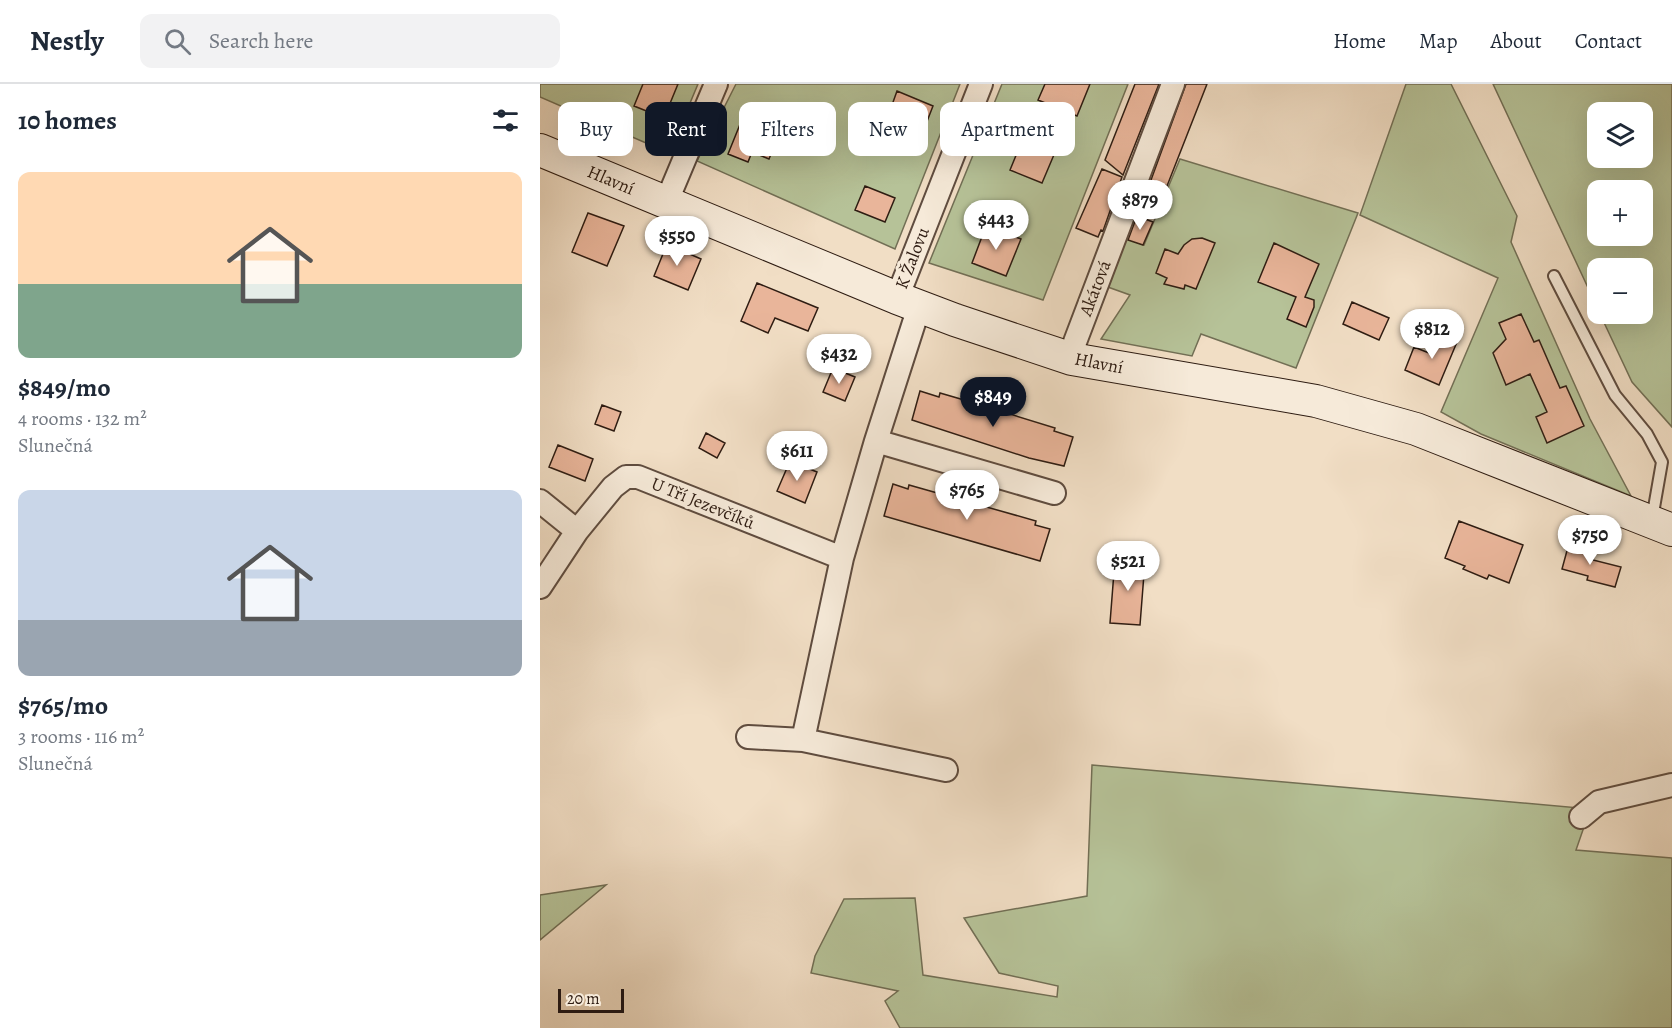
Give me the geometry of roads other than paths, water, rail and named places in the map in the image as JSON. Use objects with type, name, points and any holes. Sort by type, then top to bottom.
[{"type":"street","points":[[666,203],[716,84]]},
{"type":"street","name":"K Žalovu","points":[[908,302],[981,84]]},
{"type":"street","name":"Akátová","points":[[1072,358],[1075,342],[1173,84]]},
{"type":"street","name":"Hlavní","points":[[540,150],[908,302],[1072,358],[1316,401],[1377,417],[1416,429],[1662,526]]},
{"type":"street","points":[[803,740],[842,558],[876,441],[908,302]]},
{"type":"street","points":[[876,441],[1054,493]]},
{"type":"street","name":"U Tří Jezevčíků","points":[[540,587],[576,531],[613,487],[626,477],[638,477],[842,558]]},
{"type":"street","points":[[540,501],[576,531]]},
{"type":"street","points":[[748,737],[803,740],[946,770]]},
{"type":"street","points":[[1581,817],[1599,802],[1672,785]]},
{"type":"lane","points":[[1554,276],[1616,394],[1647,434],[1662,462],[1662,526]]}]
